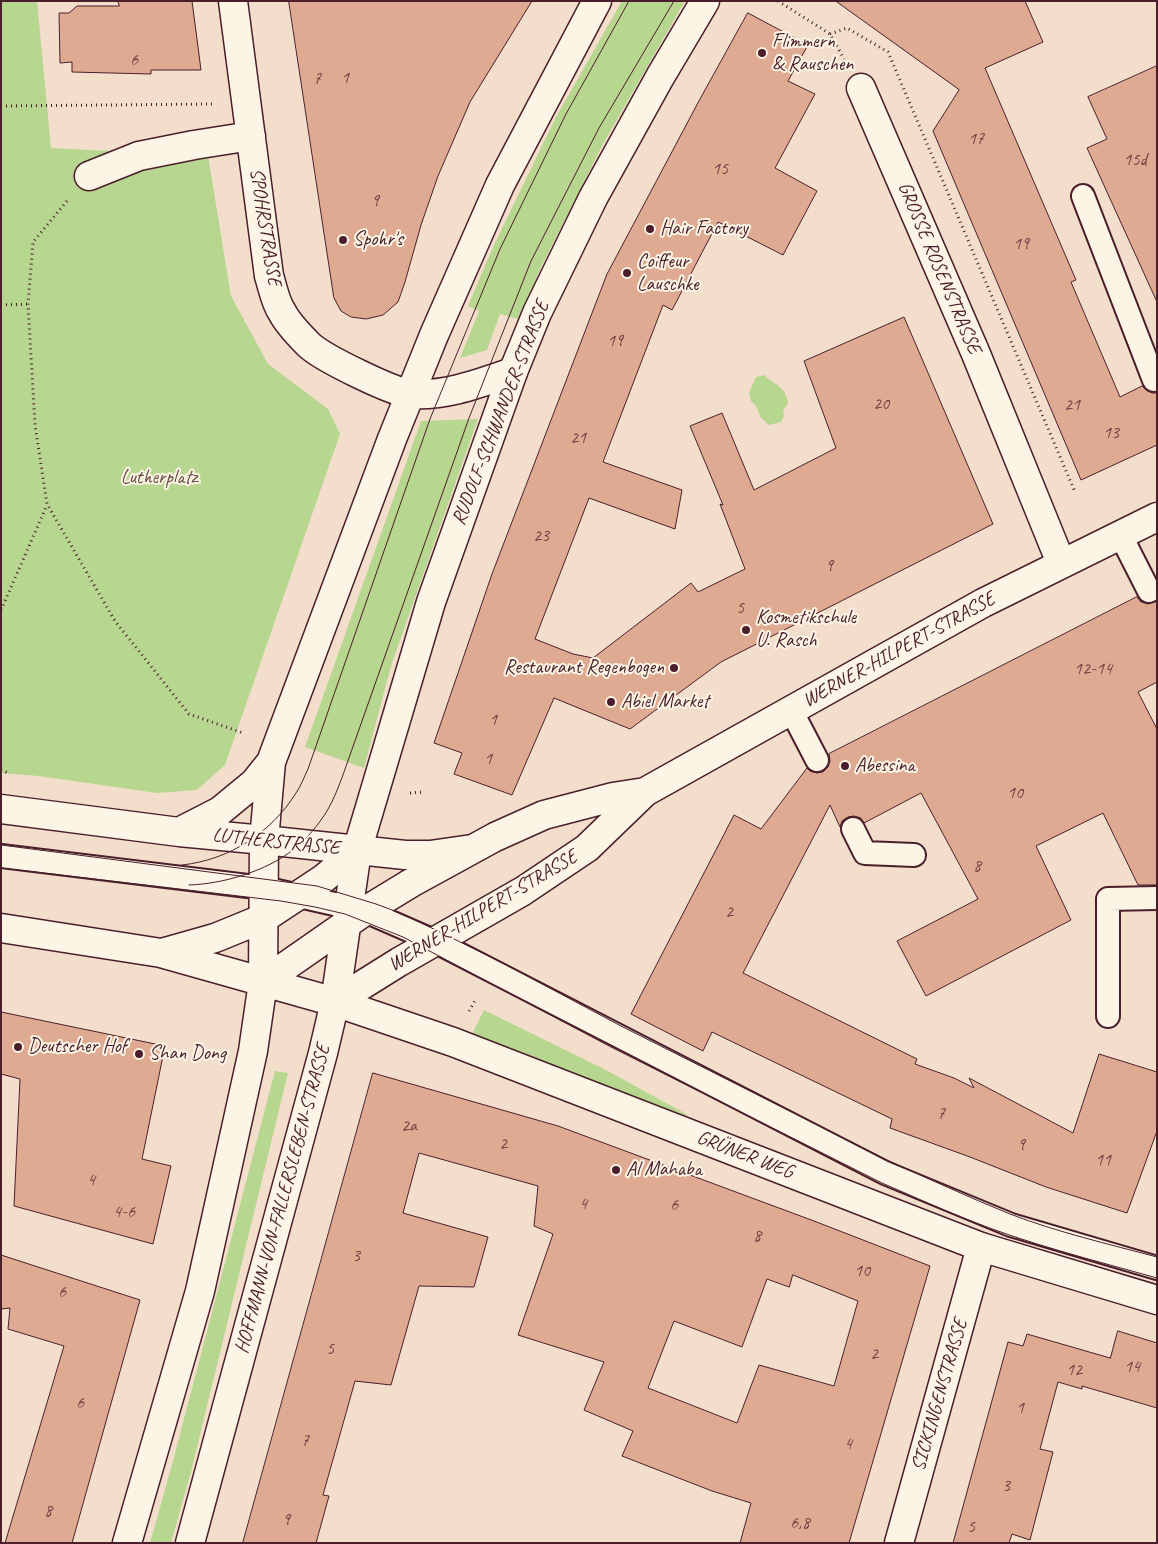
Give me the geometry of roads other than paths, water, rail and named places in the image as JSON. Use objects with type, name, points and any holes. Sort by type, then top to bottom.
[{"type":"main road","name":"SPOHRSTRASSE","points":[[233,1],[268,276],[281,312],[310,346],[377,382],[410,394],[428,394],[463,389],[513,372]]},
{"type":"main road","points":[[128,1543],[200,1291],[253,1051],[263,982],[264,840],[271,762],[410,394],[500,184],[597,1]]},
{"type":"main road","name":"RUDOLF-SCHWANDER-STRASSE","points":[[358,851],[431,602],[513,372],[537,313],[593,198],[660,77],[705,1]]},
{"type":"main road","name":"GROSSE ROSENSTRASSE","points":[[861,88],[976,354],[1061,564]]},
{"type":"main road","points":[[89,176],[139,156],[251,136]]},
{"type":"main road","name":"WERNER-HILPERT-STRASSE","points":[[335,1002],[434,941],[523,891],[587,848],[645,792],[983,603],[1157,516]]},
{"type":"main road","points":[[179,832],[220,812],[254,783],[271,762]]},
{"type":"main road","name":"WERNER-HILPERT-STRASSE","points":[[263,982],[354,913],[518,826],[544,815],[613,797],[645,792]]},
{"type":"main road","name":"LUTHERSTRASSE","points":[[1,809],[179,832],[358,851]]},
{"type":"main road","name":"WERNER-HILPERT-STRASSE","points":[[358,851],[430,855],[472,849]]},
{"type":"main road","name":"LUTHERSTRASSE","points":[[160,953],[215,938],[264,918],[323,879],[358,851]]},
{"type":"main road","name":"HOFFMANN-VON-FALLERSLEBEN-STRASSE","points":[[190,1543],[318,1073],[354,913],[358,851]]},
{"type":"main road","name":"LUTHERSTRASSE","points":[[1,928],[160,953],[335,1002]]},
{"type":"main road","name":"GRÜNER WEG","points":[[335,1002],[453,1042],[981,1247],[1157,1300]]},
{"type":"main road","name":"SICKINGENSTRASSE","points":[[898,1543],[981,1247]]},
{"type":"lane","points":[[1083,196],[1154,380]]},
{"type":"lane","points":[[1120,534],[1149,591]]},
{"type":"lane","points":[[791,710],[817,760]]},
{"type":"lane","points":[[853,829],[865,852],[914,855]]},
{"type":"lane","points":[[1,856],[264,888],[298,895],[434,941],[885,1173],[1011,1225],[1157,1268]]},
{"type":"lane","points":[[1108,1016],[1108,900],[1157,898]]},
{"type":"tram line","points":[[182,865],[216,857],[232,851],[247,842],[274,820],[286,807],[299,787],[308,769],[430,419],[500,249],[566,114],[629,1]]},
{"type":"tram line","points":[[189,885],[230,879],[271,864],[303,841],[330,806],[344,772],[469,418],[531,261],[599,128],[674,1]]},
{"type":"tram line","points":[[1,845],[317,886],[376,904],[403,914],[497,960],[621,1026],[887,1160],[1010,1214],[1083,1237],[1157,1257]]},
{"type":"tram line","points":[[1,868],[281,901],[345,914],[403,937],[611,1047],[882,1183],[989,1228],[1061,1251],[1157,1278]]},
{"type":"place","name":"Flimmern & Rauschen","points":[[762,53]]},
{"type":"place","name":"Hair Factory","points":[[650,229]]},
{"type":"place","name":"Spohr's","points":[[343,240]]},
{"type":"place","name":"Coiffeur Lauschke","points":[[627,273]]},
{"type":"place","name":"Kosmetikschule U. Rasch","points":[[746,630]]},
{"type":"place","name":"Restaurant Regenbogen","points":[[674,668]]},
{"type":"place","name":"Abiel Market","points":[[611,702]]},
{"type":"place","name":"Abessina","points":[[845,766]]},
{"type":"place","name":"Deutscher Hof","points":[[18,1047]]},
{"type":"place","name":"Shan Dong","points":[[139,1054]]},
{"type":"place","name":"Al Mahaba","points":[[616,1170]]},
{"type":"park label","name":"Lutherplatz","points":[[159,478]]}]
